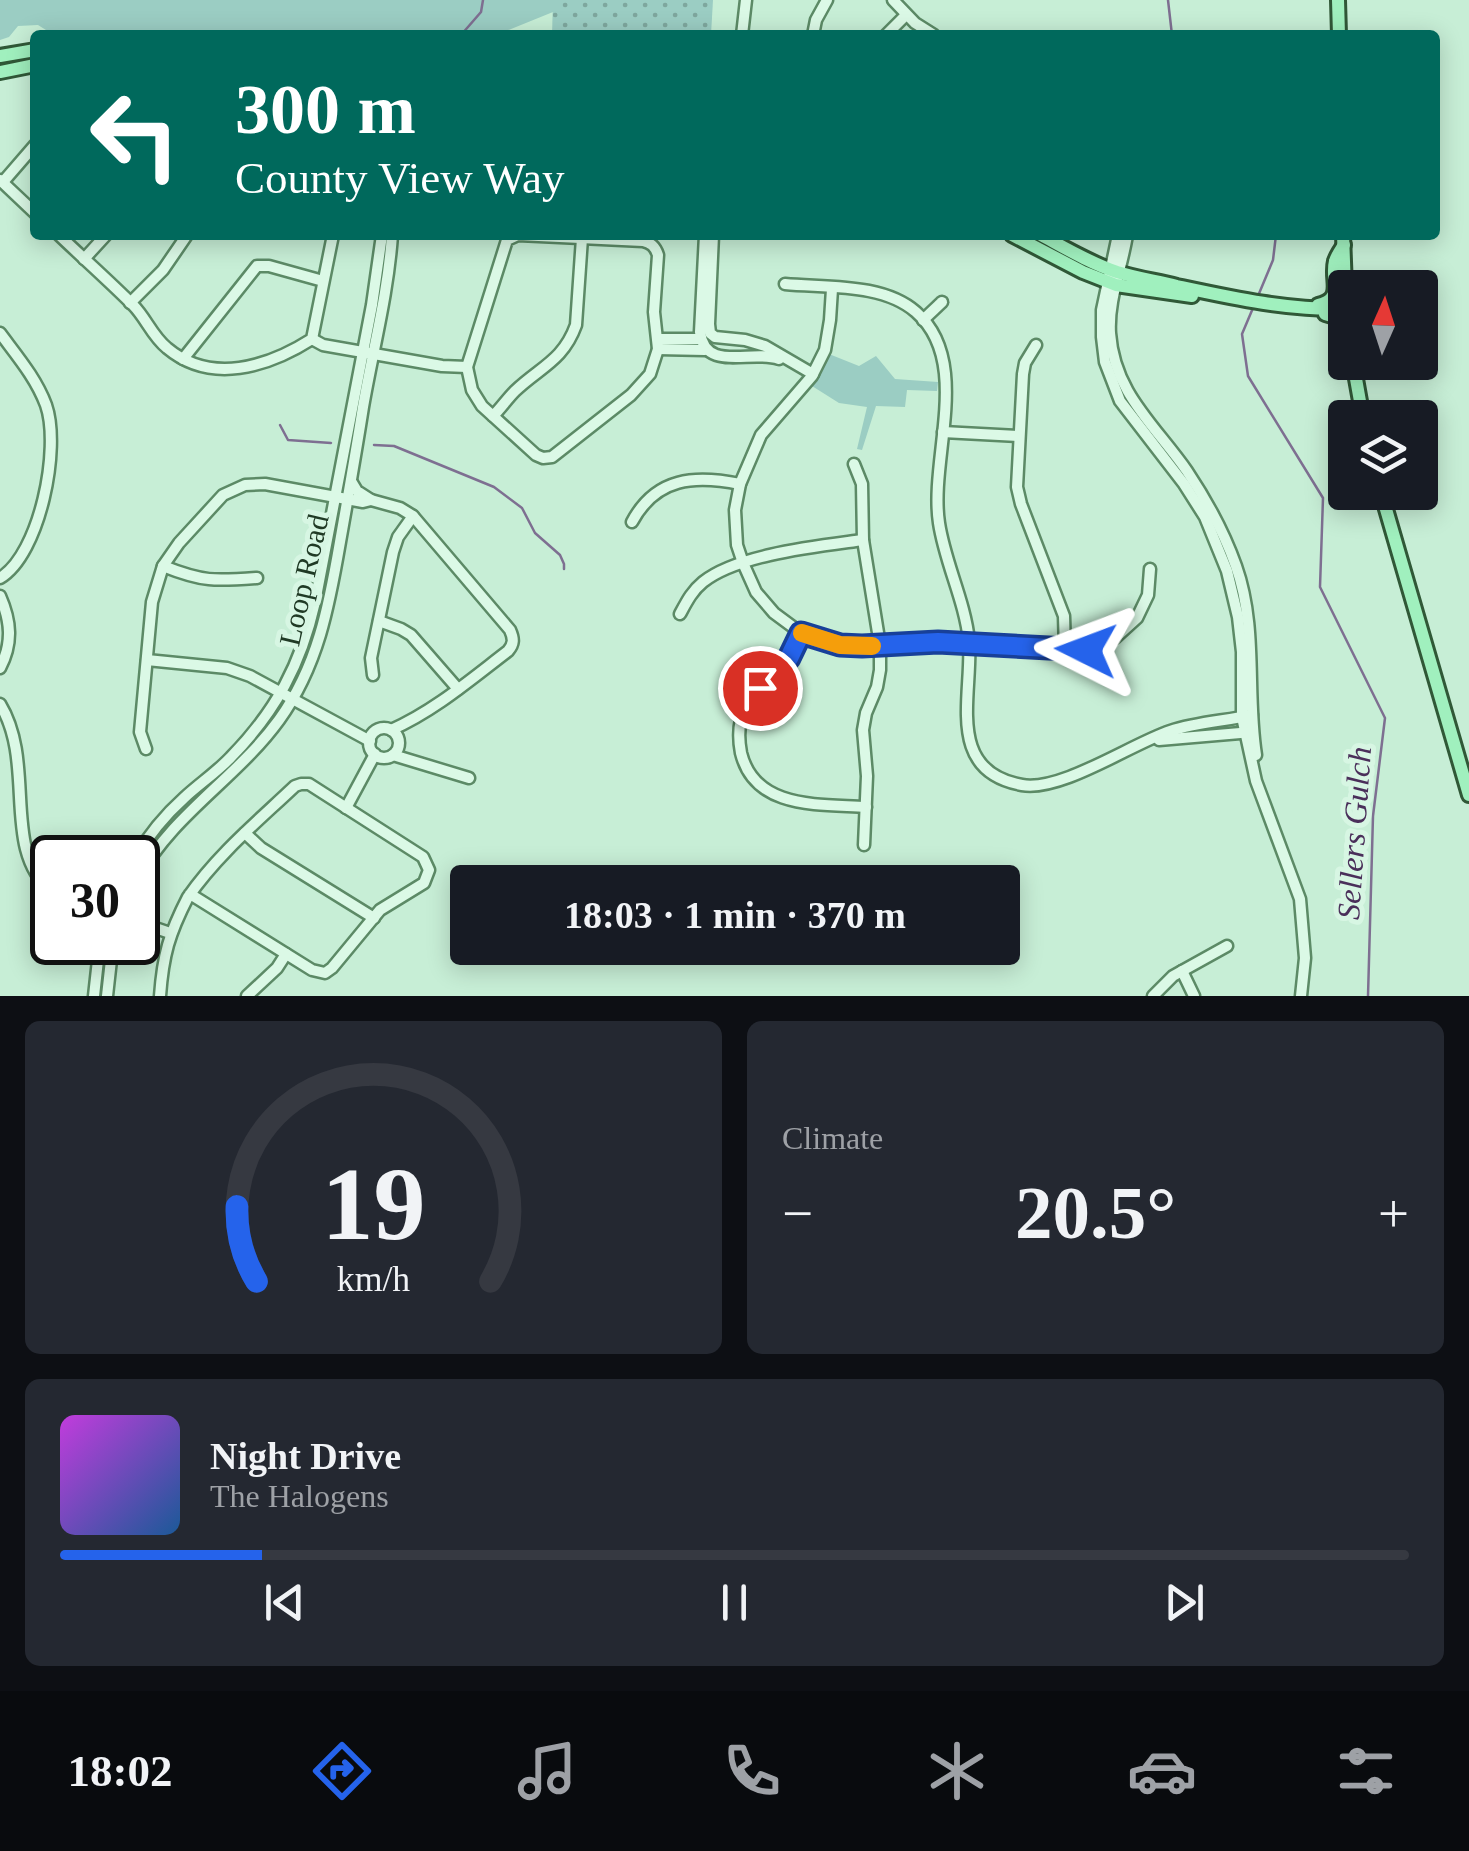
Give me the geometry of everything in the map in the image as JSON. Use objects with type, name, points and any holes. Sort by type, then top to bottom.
[{"type":"main road","points":[[1338,0],[1338,30]]},
{"type":"main road","points":[[0,56],[30,51]]},
{"type":"main road","points":[[0,72],[30,67]]},
{"type":"main road","points":[[1024,240],[1113,277],[1274,305],[1328,309]]},
{"type":"main road","points":[[1050,240],[1113,277]]},
{"type":"main road","points":[[1304,309],[1325,304],[1332,298],[1335,260],[1343,240]]},
{"type":"main road","points":[[1343,240],[1344,270]]},
{"type":"main road","points":[[1304,309],[1328,316]]},
{"type":"main road","points":[[1386,510],[1469,795]]},
{"type":"street","points":[[743,30],[746,0]]},
{"type":"street","points":[[813,30],[827,0]]},
{"type":"street","points":[[893,0],[927,30]]},
{"type":"street","points":[[891,30],[906,14]]},
{"type":"street","points":[[30,150],[1,181],[30,208]]},
{"type":"street","points":[[63,240],[130,303],[159,340],[182,359],[206,368],[246,368],[286,355],[312,339],[332,240]]},
{"type":"street","points":[[84,259],[101,240]]},
{"type":"street","points":[[130,303],[164,270],[184,240]]},
{"type":"street","name":"Loop Road","points":[[151,835],[180,800],[230,758],[256,729],[281,693],[304,648],[381,240]]},
{"type":"street","name":"Loop Road","points":[[160,845],[169,831],[248,758],[279,720],[307,674],[324,627],[384,305],[391,240]]},
{"type":"street","points":[[507,240],[467,367],[472,390],[482,406],[544,458],[552,457],[641,386],[654,364],[658,344],[654,312],[658,255],[656,248],[642,241],[622,240]]},
{"type":"street","points":[[494,416],[571,339],[576,325],[582,240]]},
{"type":"street","points":[[703,344],[705,240]]},
{"type":"street","points":[[712,240],[710,333],[755,343],[813,374]]},
{"type":"street","points":[[1113,277],[1117,240]]},
{"type":"street","points":[[1124,240],[1102,310],[1106,362],[1120,401],[1184,484],[1204,517],[1226,572],[1238,616],[1256,781],[1300,899],[1305,958],[1302,996]]},
{"type":"street","points":[[182,359],[258,266],[323,281]]},
{"type":"street","points":[[785,284],[889,296],[923,320],[944,360],[939,523],[967,626],[968,740],[981,763],[1007,782],[1035,787],[1176,729],[1247,716]]},
{"type":"street","points":[[832,288],[825,350],[813,374],[761,435],[740,484],[735,510],[743,563],[756,592],[774,613],[801,633],[840,645],[969,642],[1086,650],[1115,638],[1136,618],[1145,603],[1150,569]]},
{"type":"street","points":[[923,320],[942,302]]},
{"type":"street","points":[[0,333],[39,389],[47,408],[52,448],[31,539],[16,565],[0,578]]},
{"type":"street","points":[[312,339],[323,345],[467,367]]},
{"type":"street","points":[[658,344],[703,344],[719,356],[769,355],[794,364]]},
{"type":"street","points":[[1036,345],[1023,374],[1017,487],[1020,504],[1064,616],[1065,650]]},
{"type":"street","points":[[942,432],[1020,436]]},
{"type":"street","points":[[854,464],[862,484],[863,540],[880,645],[880,670],[863,730],[867,776],[864,845]]},
{"type":"street","points":[[632,522],[641,504],[676,483],[705,479],[740,484]]},
{"type":"street","points":[[351,481],[357,491],[371,500],[413,516],[513,638],[508,652],[414,719],[384,757],[372,750],[372,737]]},
{"type":"street","points":[[146,749],[140,732],[152,602],[162,566],[179,542],[223,495],[245,485],[265,484],[348,500],[371,500]]},
{"type":"street","points":[[373,675],[371,658],[396,544],[413,516]]},
{"type":"street","points":[[680,614],[690,595],[704,582],[743,563],[863,540]]},
{"type":"street","points":[[162,566],[210,581],[258,578]]},
{"type":"street","points":[[0,596],[10,621],[6,657],[0,668]]},
{"type":"street","points":[[379,621],[411,635],[458,689]]},
{"type":"street","points":[[801,633],[789,658],[748,703],[741,718],[742,756],[748,770],[768,792],[799,803],[866,806]]},
{"type":"street","points":[[146,660],[227,668],[372,737]]},
{"type":"street","points":[[0,704],[12,739],[9,823]]},
{"type":"street","points":[[724,714],[741,718]]},
{"type":"street","points":[[372,737],[384,728],[395,743],[431,768],[469,778]]},
{"type":"street","points":[[1144,743],[1249,733]]},
{"type":"street","points":[[346,808],[376,754]]},
{"type":"street","points":[[160,996],[170,933],[190,894],[217,858],[295,786],[308,784],[423,858],[428,866],[424,883],[386,906],[325,972],[312,970],[190,894]]},
{"type":"street","points":[[244,833],[261,848],[374,918]]},
{"type":"street","points":[[14,851],[30,877]]},
{"type":"street","points":[[160,930],[170,933]]},
{"type":"street","points":[[1153,996],[1182,971],[1228,946]]},
{"type":"street","points":[[247,996],[286,954]]},
{"type":"street","points":[[94,996],[97,965]]},
{"type":"street","points":[[107,996],[110,965]]},
{"type":"street","points":[[1182,971],[1194,996]]},
{"type":"shaded area","points":[[0,0],[553,0],[553,12],[508,30],[46,30],[38,25],[18,26],[9,37],[0,40]]},
{"type":"shaded area","points":[[553,0],[713,0],[711,30],[552,30]]},
{"type":"shaded area","points":[[829,354],[859,366],[876,356],[895,379],[938,382],[937,391],[907,390],[905,407],[876,406],[862,450],[857,449],[867,407],[839,403],[812,386]]},
{"type":"waterway","points":[[465,30],[481,12],[483,0]]},
{"type":"waterway","name":"Sellers Gulch","points":[[1168,0],[1171,30]]},
{"type":"waterway","name":"Sellers Gulch","points":[[1258,296],[1273,260],[1275,240]]},
{"type":"waterway","name":"Sellers Gulch","points":[[1253,308],[1242,334],[1248,376],[1323,498],[1320,587],[1385,718],[1373,816],[1368,996]]},
{"type":"waterway","points":[[280,425],[288,440],[331,443]]},
{"type":"waterway","points":[[374,445],[394,446],[494,487],[522,508],[535,533],[560,555],[564,569]]},
{"type":"slow traffic","points":[[802,633],[840,645],[872,646]]},
{"type":"route","points":[[760,688],[789,658],[801,633],[840,645],[938,642],[1086,650]]}]
